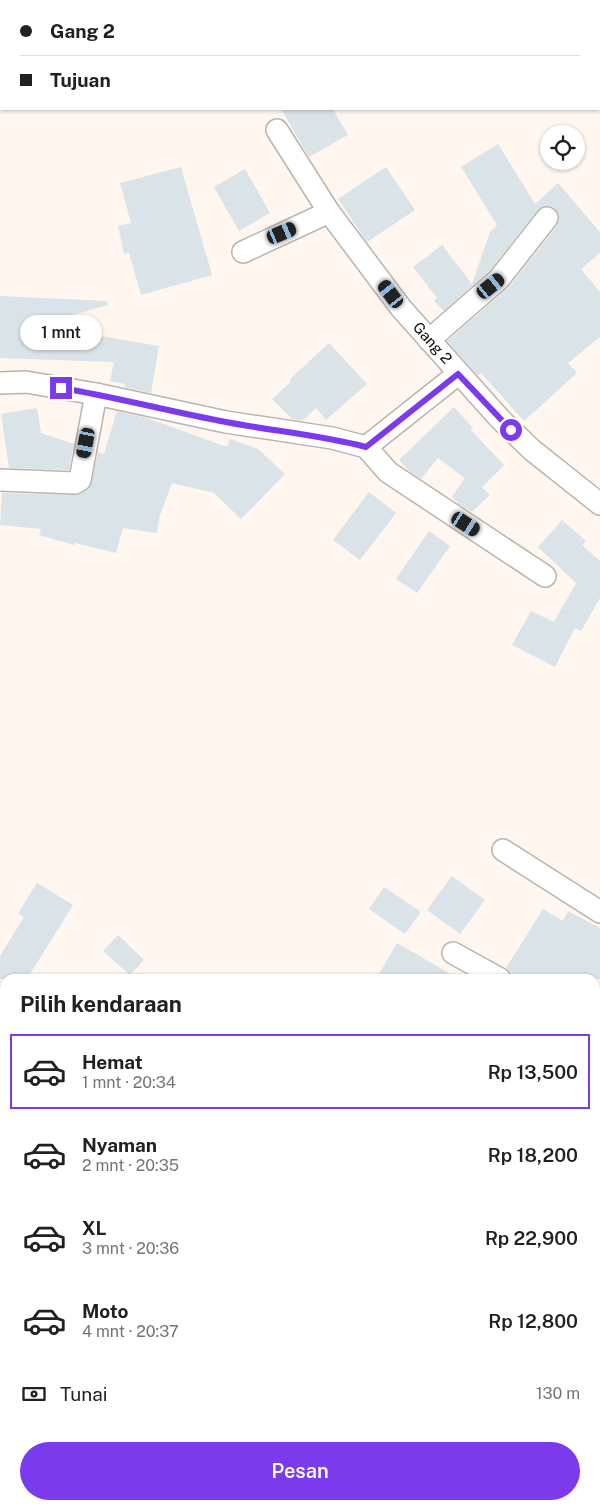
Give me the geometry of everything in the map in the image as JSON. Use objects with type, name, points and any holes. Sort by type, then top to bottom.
[{"type":"street","name":"Gang 2","points":[[277,130],[329,212],[401,308],[500,420],[532,450],[600,504]]},
{"type":"street","points":[[243,252],[329,212]]},
{"type":"street","points":[[429,340],[499,279],[547,218]]},
{"type":"street","points":[[366,447],[458,374]]},
{"type":"street","points":[[0,383],[26,382],[96,394],[226,422],[332,438],[366,447],[388,472],[545,576]]},
{"type":"street","points":[[0,480],[75,483],[80,480],[96,394]]},
{"type":"street","points":[[503,850],[600,912]]},
{"type":"street","points":[[453,953],[491,974]]},
{"type":"building","points":[[282,110],[334,110],[348,135],[309,157]]},
{"type":"building","points":[[498,144],[535,204],[558,183],[600,232],[600,253],[581,269],[600,292],[600,337],[568,363],[577,373],[524,421],[481,373],[478,376],[447,341],[509,287],[557,226],[558,213],[549,206],[543,206],[538,210],[490,270],[444,311],[434,301],[437,298],[413,267],[442,245],[472,284],[490,232],[497,225],[461,167]]},
{"type":"building","points":[[181,167],[212,275],[141,295],[129,253],[124,254],[118,226],[131,223],[120,183]]},
{"type":"building","points":[[386,167],[415,210],[367,242],[338,199]]},
{"type":"building","points":[[245,169],[270,213],[239,231],[214,187]]},
{"type":"building","points":[[0,296],[107,301],[108,305],[36,325],[159,346],[151,393],[124,387],[125,384],[110,381],[114,362],[0,358]]},
{"type":"building","points":[[329,343],[367,384],[326,420],[316,408],[302,421],[292,419],[272,399],[291,382],[289,380]]},
{"type":"building","points":[[454,407],[473,428],[471,430],[504,465],[482,487],[490,495],[472,512],[452,497],[465,478],[438,458],[421,479],[410,472],[399,460]]},
{"type":"building","points":[[37,408],[41,433],[74,444],[69,470],[9,468],[1,414]]},
{"type":"building","points":[[117,411],[147,418],[227,447],[230,439],[258,449],[285,474],[241,519],[214,493],[172,483],[159,518],[157,533],[123,528],[116,553],[75,543],[74,545],[39,535],[41,529],[0,525],[2,493],[74,495],[81,494],[90,487],[98,452],[104,454]]},
{"type":"building","points":[[369,492],[396,513],[360,560],[333,540]]},
{"type":"building","points":[[562,520],[586,541],[582,545],[600,561],[600,598],[581,631],[575,628],[555,667],[512,645],[531,611],[554,622],[576,583],[538,547]]},
{"type":"building","points":[[429,531],[450,546],[417,593],[396,579]]},
{"type":"building","points":[[452,876],[485,900],[460,934],[427,910]]},
{"type":"building","points":[[37,883],[73,905],[30,974],[0,974],[0,956],[24,917],[18,913]]},
{"type":"building","points":[[384,887],[421,912],[405,934],[369,909]]},
{"type":"building","points":[[543,909],[563,921],[568,911],[600,928],[600,974],[513,974],[506,968]]},
{"type":"building","points":[[118,935],[144,960],[129,974],[103,951]]},
{"type":"building","points":[[397,943],[450,974],[379,974]]},
{"type":"route","points":[[61,388],[226,422],[332,438],[366,447],[458,374],[511,430]]}]
